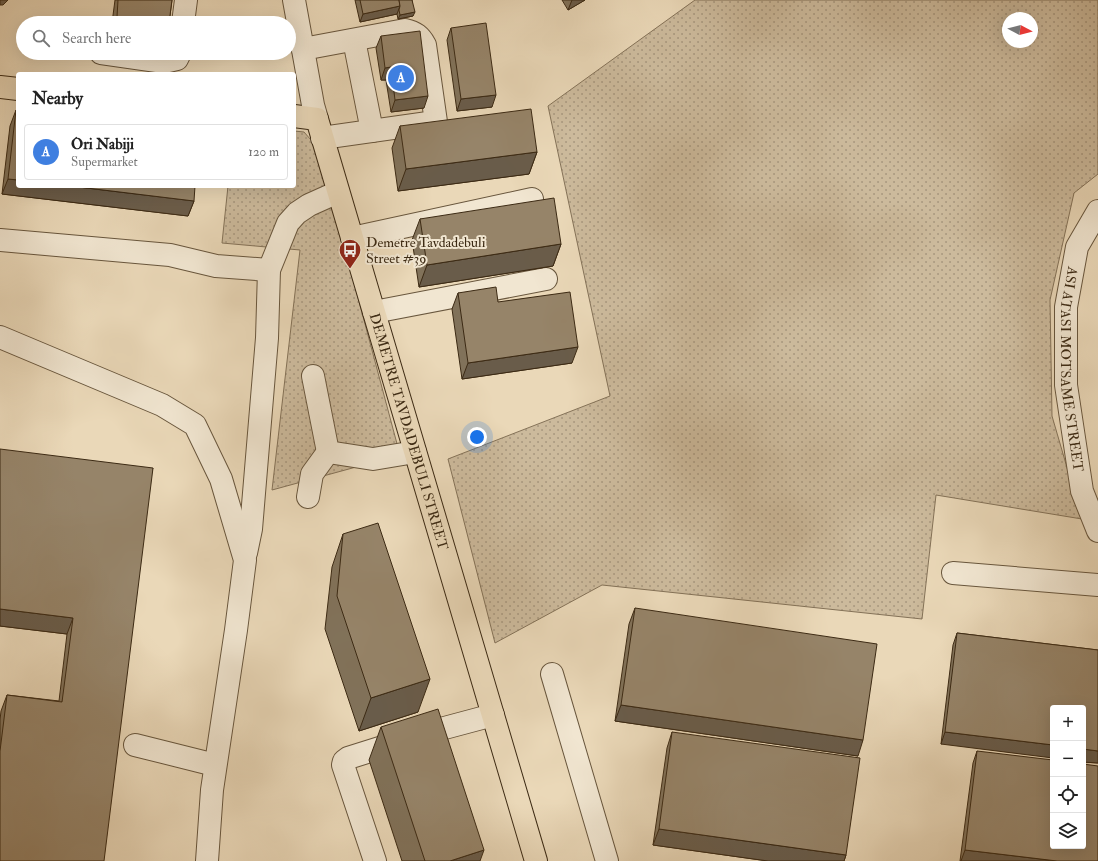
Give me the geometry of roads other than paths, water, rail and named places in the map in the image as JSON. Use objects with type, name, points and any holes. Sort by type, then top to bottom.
[{"type":"main road","points":[[0,87],[16,89]]},
{"type":"main road","points":[[296,117],[320,128]]},
{"type":"main road","name":"DEMETRE TAVDADEBULI STREET","points":[[320,128],[536,861]]},
{"type":"street","points":[[185,16],[186,0]]},
{"type":"street","name":"DEMETRE TAVDADEBULI STREET","points":[[294,0],[313,106],[320,128]]},
{"type":"street","points":[[303,49],[405,30],[412,31],[420,36],[425,45],[436,122]]},
{"type":"street","points":[[354,40],[372,131]]},
{"type":"street","points":[[150,60],[164,62],[173,60]]},
{"type":"street","points":[[320,128],[372,131],[458,119]]},
{"type":"street","points":[[207,861],[212,790],[236,630],[244,560],[251,529],[266,338],[269,270],[288,223],[297,213],[309,205],[338,192]]},
{"type":"street","points":[[352,238],[532,199]]},
{"type":"street","name":"ASI ATASI MOTSAME STREET","points":[[1098,211],[1078,247],[1066,307],[1066,385],[1082,491],[1098,531]]},
{"type":"street","points":[[0,240],[170,255],[216,266],[269,270]]},
{"type":"street","points":[[374,312],[546,279]]},
{"type":"street","points":[[0,337],[162,405],[195,425],[221,479],[244,560]]},
{"type":"street","points":[[308,497],[312,474],[328,452],[313,376]]},
{"type":"street","points":[[328,452],[373,459],[415,452]]},
{"type":"street","points":[[953,573],[1098,585]]},
{"type":"street","points":[[552,674],[607,861]]},
{"type":"street","points":[[375,861],[343,765],[344,761],[348,758],[437,730],[493,716]]},
{"type":"street","points":[[437,730],[444,752]]},
{"type":"street","points":[[135,744],[216,765]]},
{"type":"place","name":"Ori Nabiji","points":[[401,78]]},
{"type":"place","name":"Demetre Tavdadebuli Street #39","points":[[350,270]]}]
